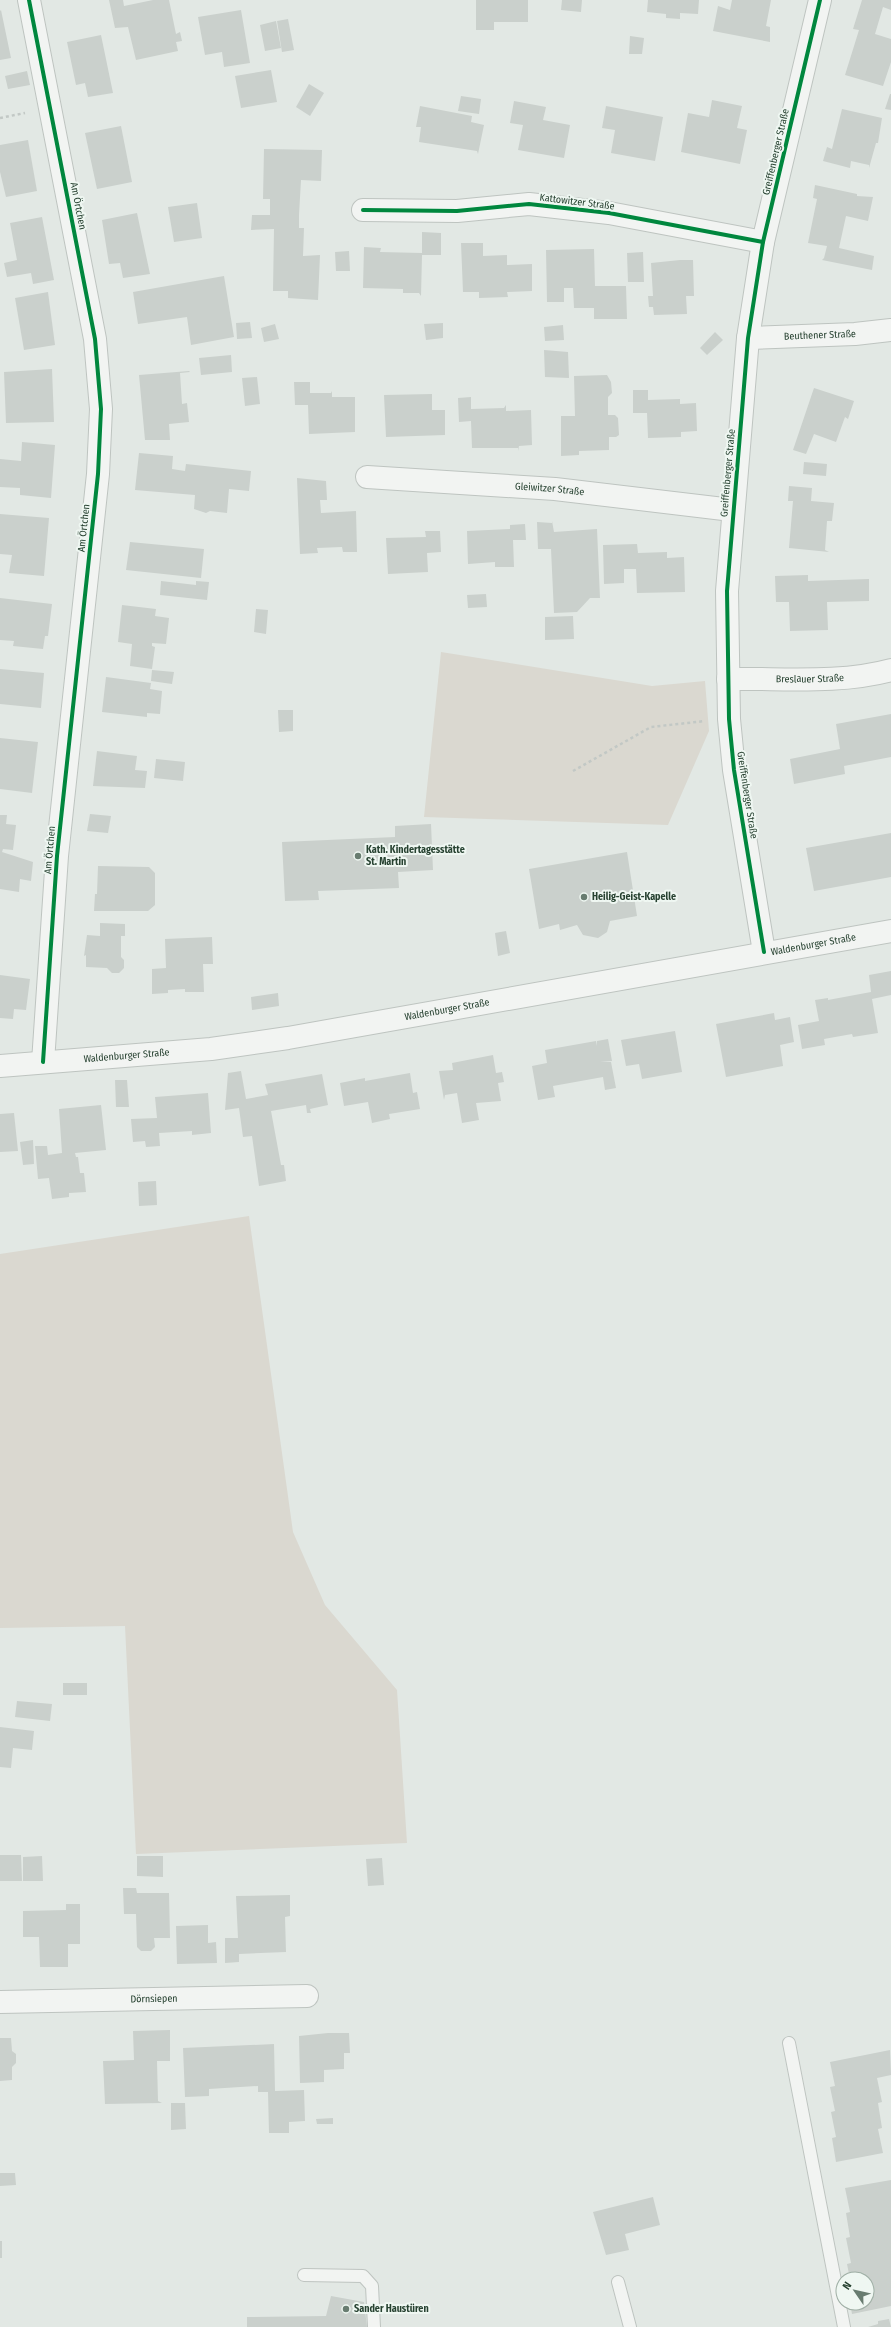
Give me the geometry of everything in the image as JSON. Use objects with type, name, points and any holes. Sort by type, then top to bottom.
[{"type":"street","name":"Am Örtchen","points":[[28,0],[96,339],[100,409],[98,474],[57,856],[43,1062]]},
{"type":"street","name":"Greiffenberger Straße","points":[[764,952],[734,770],[729,719],[727,591],[732,510],[748,338],[763,242],[820,0]]},
{"type":"street","name":"Kattowitzer Straße","points":[[363,210],[457,211],[529,204],[616,214],[763,242]]},
{"type":"street","name":"Beuthener Straße","points":[[748,338],[855,334],[891,330]]},
{"type":"street","name":"Gleiwitzer Straße","points":[[367,477],[555,489],[732,510]]},
{"type":"street","name":"Breslauer Straße","points":[[728,679],[822,678],[873,675],[891,670]]},
{"type":"street","name":"Waldenburger Straße","points":[[0,1066],[212,1050],[288,1038],[891,930]]},
{"type":"street","name":"Dörnsiepen","points":[[0,2002],[307,1996]]},
{"type":"lane","points":[[789,2043],[844,2327]]},
{"type":"lane","points":[[304,2275],[363,2276],[372,2286],[374,2327]]},
{"type":"lane","points":[[618,2282],[630,2327]]},
{"type":"path","points":[[572,771],[652,727],[729,719]]},
{"type":"shaded area","points":[[441,652],[652,686],[705,681],[709,731],[668,825],[424,817]]},
{"type":"shaded area","points":[[249,1216],[293,1532],[325,1605],[397,1690],[407,1843],[136,1854],[125,1626],[0,1628],[0,1254]]},
{"type":"building","points":[[109,0],[123,0],[124,6],[153,0],[169,0],[176,34],[180,32],[182,41],[176,42],[178,51],[136,60],[128,27],[115,28]]},
{"type":"building","points":[[476,0],[528,0],[528,22],[494,22],[494,30],[476,30]]},
{"type":"building","points":[[562,0],[582,0],[581,12],[561,10]]},
{"type":"building","points":[[648,0],[699,0],[698,14],[680,13],[680,19],[666,18],[666,14],[647,12]]},
{"type":"building","points":[[732,0],[771,0],[766,26],[770,27],[770,42],[713,31],[718,6],[730,10]]},
{"type":"building","points":[[862,0],[891,0],[891,10],[883,7],[875,34],[891,39],[891,62],[883,86],[845,75],[859,30],[853,29]]},
{"type":"building","points":[[1,10],[11,58],[0,60],[0,11]]},
{"type":"building","points":[[241,10],[250,63],[224,67],[222,52],[205,55],[198,17]]},
{"type":"building","points":[[288,19],[294,50],[282,52],[277,21]]},
{"type":"building","points":[[276,21],[281,48],[265,51],[260,25]]},
{"type":"building","points":[[101,35],[113,93],[88,97],[85,83],[76,85],[67,42]]},
{"type":"building","points":[[630,36],[644,38],[642,54],[629,54]]},
{"type":"building","points":[[271,70],[277,102],[241,108],[235,76]]},
{"type":"building","points":[[27,71],[30,85],[8,89],[5,76]]},
{"type":"building","points":[[309,84],[324,93],[310,116],[296,107]]},
{"type":"building","points":[[891,94],[891,110],[885,109]]},
{"type":"building","points":[[461,96],[481,99],[479,114],[458,111]]},
{"type":"building","points":[[712,100],[742,106],[737,128],[747,130],[740,164],[681,152],[688,113],[709,117]]},
{"type":"building","points":[[514,101],[546,107],[543,120],[570,125],[564,158],[518,150],[523,125],[510,123]]},
{"type":"building","points":[[420,106],[472,116],[471,122],[484,125],[478,154],[477,151],[419,142],[421,127],[416,127]]},
{"type":"building","points":[[606,106],[663,117],[655,161],[611,153],[615,130],[602,128]]},
{"type":"building","points":[[842,109],[882,118],[878,143],[876,143],[869,168],[869,165],[851,161],[850,168],[823,161],[827,147],[832,149]]},
{"type":"building","points":[[121,126],[132,182],[97,189],[85,133]]},
{"type":"building","points":[[28,140],[37,191],[6,197],[0,172],[0,145]]},
{"type":"building","points":[[264,149],[322,150],[321,181],[301,180],[299,215],[299,228],[304,228],[303,256],[320,255],[318,300],[288,298],[288,291],[273,291],[274,229],[251,230],[252,215],[270,215],[270,199],[263,199]]},
{"type":"building","points":[[815,185],[857,194],[857,196],[873,197],[868,221],[846,216],[839,248],[874,256],[872,270],[822,260],[824,258],[827,246],[808,243],[817,199],[813,198]]},
{"type":"building","points":[[197,203],[202,238],[174,242],[168,207]]},
{"type":"building","points":[[137,213],[150,274],[123,278],[120,263],[109,264],[102,220]]},
{"type":"building","points":[[42,217],[54,280],[33,284],[31,273],[7,277],[4,263],[17,260],[10,223]]},
{"type":"building","points":[[422,232],[441,233],[441,255],[422,255],[421,296],[419,293],[403,293],[403,289],[363,288],[364,247],[381,248],[380,252],[422,253]]},
{"type":"building","points":[[461,243],[483,243],[483,256],[507,255],[507,265],[532,264],[532,291],[507,292],[508,297],[479,298],[479,292],[463,292]]},
{"type":"building","points":[[594,249],[595,286],[626,286],[627,319],[594,319],[594,308],[574,308],[573,288],[564,288],[564,302],[547,302],[546,250]]},
{"type":"building","points":[[349,251],[350,271],[336,271],[335,252]]},
{"type":"building","points":[[643,252],[644,282],[628,282],[627,253]]},
{"type":"building","points":[[693,260],[694,296],[686,296],[687,314],[654,315],[653,307],[649,307],[648,296],[653,296],[651,263]]},
{"type":"building","points":[[224,276],[234,337],[191,345],[187,317],[138,324],[133,292]]},
{"type":"building","points":[[48,292],[55,345],[24,350],[15,298]]},
{"type":"building","points":[[250,322],[252,338],[237,339],[236,323]]},
{"type":"building","points":[[443,323],[443,338],[426,340],[424,324]]},
{"type":"building","points":[[275,324],[279,339],[264,342],[261,328]]},
{"type":"building","points":[[563,325],[564,340],[545,341],[544,327]]},
{"type":"building","points":[[715,332],[723,340],[707,355],[700,348]]},
{"type":"building","points":[[544,350],[568,352],[569,378],[545,377]]},
{"type":"building","points":[[231,355],[232,372],[201,375],[199,358]]},
{"type":"building","points":[[52,369],[54,422],[6,423],[4,372]]},
{"type":"building","points":[[190,372],[180,373],[182,404],[187,403],[189,422],[169,424],[170,440],[145,440],[139,375]]},
{"type":"building","points":[[607,375],[611,382],[612,393],[608,397],[608,415],[615,415],[618,418],[619,435],[616,437],[609,437],[609,450],[579,451],[579,455],[561,456],[561,416],[575,416],[574,376]]},
{"type":"building","points":[[257,377],[260,404],[245,406],[242,378]]},
{"type":"building","points":[[294,382],[310,382],[310,393],[331,393],[332,391],[332,397],[355,397],[355,432],[309,434],[308,405],[295,405]]},
{"type":"building","points":[[814,388],[854,401],[848,419],[845,417],[836,442],[814,434],[806,454],[793,450]]},
{"type":"building","points":[[633,390],[648,390],[648,400],[680,399],[680,404],[696,403],[697,431],[681,432],[681,437],[648,438],[647,413],[633,413]]},
{"type":"building","points":[[432,394],[432,410],[445,410],[445,435],[386,437],[384,395]]},
{"type":"building","points":[[471,397],[471,409],[504,408],[506,405],[506,411],[531,410],[532,445],[519,446],[518,451],[518,448],[472,448],[471,421],[459,422],[458,398]]},
{"type":"building","points":[[22,442],[55,445],[51,498],[20,495],[20,488],[0,487],[0,459],[21,461]]},
{"type":"building","points":[[139,453],[173,456],[172,469],[185,471],[186,464],[251,471],[249,491],[229,489],[227,513],[210,511],[206,513],[194,509],[195,495],[135,490]]},
{"type":"building","points":[[804,462],[827,464],[826,476],[803,474]]},
{"type":"building","points":[[297,478],[326,481],[327,500],[320,500],[321,513],[356,511],[357,552],[343,552],[342,547],[317,548],[318,553],[300,554]]},
{"type":"building","points":[[789,486],[812,488],[811,501],[834,503],[832,521],[827,521],[825,550],[829,552],[789,548],[793,501],[788,501]]},
{"type":"building","points":[[0,514],[49,518],[44,576],[9,573],[12,555],[0,554]]},
{"type":"building","points":[[552,521],[554,532],[597,529],[600,598],[590,598],[577,612],[554,613],[551,549],[538,549],[537,522],[552,523]]},
{"type":"building","points":[[525,524],[526,540],[513,540],[514,567],[495,567],[495,562],[468,564],[467,531],[510,529],[510,525]]},
{"type":"building","points":[[425,531],[440,531],[441,552],[427,553],[428,572],[388,574],[386,538],[426,537]]},
{"type":"building","points":[[130,542],[204,549],[201,578],[126,570]]},
{"type":"building","points":[[637,544],[638,553],[667,552],[667,558],[684,557],[685,592],[637,593],[636,569],[624,569],[624,583],[604,584],[603,545]]},
{"type":"building","points":[[808,575],[808,581],[869,579],[869,601],[827,602],[828,630],[790,631],[789,602],[776,602],[775,576]]},
{"type":"building","points":[[161,581],[196,585],[196,581],[209,582],[207,600],[160,595]]},
{"type":"building","points":[[486,594],[487,607],[468,608],[467,595]]},
{"type":"building","points":[[0,598],[52,604],[48,636],[45,636],[43,649],[13,646],[14,641],[0,640]]},
{"type":"building","points":[[122,605],[156,609],[155,616],[169,618],[166,644],[152,643],[152,646],[155,647],[152,669],[130,666],[132,644],[118,642]]},
{"type":"building","points":[[256,609],[268,610],[266,634],[254,632]]},
{"type":"building","points":[[573,616],[574,639],[545,640],[545,617]]},
{"type":"building","points":[[0,669],[44,673],[41,708],[0,704]]},
{"type":"building","points":[[152,670],[174,672],[172,684],[151,681]]},
{"type":"building","points":[[106,677],[151,683],[150,689],[162,691],[160,714],[147,713],[147,717],[102,712]]},
{"type":"building","points":[[278,710],[293,710],[293,731],[279,732]]},
{"type":"building","points":[[891,714],[891,757],[844,766],[845,774],[794,784],[790,759],[840,749],[836,724]]},
{"type":"building","points":[[0,738],[38,742],[32,793],[0,789]]},
{"type":"building","points":[[97,751],[137,756],[135,770],[147,771],[145,788],[93,786]]},
{"type":"building","points":[[156,759],[185,762],[183,781],[154,778]]},
{"type":"building","points":[[90,814],[111,816],[108,833],[87,831]]},
{"type":"building","points":[[0,815],[7,815],[6,824],[16,825],[13,850],[3,849],[2,852],[33,862],[31,881],[20,879],[19,892],[0,889]]},
{"type":"building","name":"Kath. Kindertagesstätte St. Martin","points":[[431,824],[433,870],[398,872],[399,888],[318,891],[319,900],[285,901],[282,842],[395,837],[395,826]]},
{"type":"building","points":[[891,833],[891,877],[814,891],[806,848]]},
{"type":"building","name":"Heilig-Geist-Kapelle","points":[[627,852],[637,916],[610,921],[607,932],[598,938],[583,935],[577,925],[560,930],[559,924],[539,929],[529,869]]},
{"type":"building","points":[[98,866],[149,867],[155,873],[155,905],[148,911],[94,911],[95,894],[97,894]]},
{"type":"building","points":[[100,923],[125,924],[125,936],[121,936],[121,957],[124,960],[124,968],[119,973],[112,973],[107,968],[86,967],[86,955],[84,956],[87,935],[100,936]]},
{"type":"building","points":[[506,931],[510,953],[498,956],[495,933]]},
{"type":"building","points":[[212,937],[213,964],[203,964],[204,992],[185,992],[185,989],[168,990],[168,993],[152,994],[152,969],[166,968],[165,939]]},
{"type":"building","points":[[891,971],[891,995],[872,999],[878,1033],[853,1037],[852,1034],[824,1039],[825,1045],[802,1049],[798,1025],[819,1021],[815,1000],[828,998],[828,1000],[871,992],[869,975]]},
{"type":"building","points":[[0,975],[30,979],[26,1010],[14,1009],[13,1019],[0,1018]]},
{"type":"building","points":[[278,993],[279,1006],[252,1010],[251,997]]},
{"type":"building","points":[[774,1013],[775,1020],[790,1017],[794,1042],[780,1045],[783,1066],[726,1077],[716,1024]]},
{"type":"building","points":[[675,1031],[682,1072],[642,1079],[639,1064],[626,1066],[621,1040]]},
{"type":"building","points":[[608,1039],[612,1061],[600,1062],[611,1062],[616,1088],[605,1090],[603,1077],[553,1086],[555,1097],[538,1100],[532,1066],[547,1063],[545,1050],[596,1041],[597,1046],[597,1041]]},
{"type":"building","points":[[493,1055],[496,1073],[502,1072],[504,1082],[498,1083],[501,1101],[476,1103],[479,1120],[462,1123],[457,1093],[445,1095],[444,1100],[439,1071],[453,1070],[452,1063]]},
{"type":"building","points":[[241,1071],[246,1099],[268,1095],[265,1084],[322,1074],[328,1105],[310,1109],[311,1113],[307,1113],[306,1105],[271,1111],[281,1165],[284,1165],[286,1181],[259,1186],[252,1136],[243,1137],[239,1108],[225,1110],[228,1073]]},
{"type":"building","points":[[410,1073],[413,1093],[417,1092],[420,1109],[389,1114],[390,1119],[372,1123],[368,1102],[344,1106],[340,1083],[365,1078],[365,1081]]},
{"type":"building","points":[[115,1080],[127,1080],[129,1107],[116,1107]]},
{"type":"building","points":[[208,1093],[211,1133],[192,1135],[192,1131],[159,1133],[160,1146],[146,1147],[145,1141],[133,1142],[131,1119],[157,1118],[155,1097]]},
{"type":"building","points":[[101,1105],[106,1150],[75,1153],[76,1157],[78,1157],[80,1173],[84,1173],[86,1192],[69,1193],[69,1197],[52,1199],[49,1178],[38,1179],[35,1146],[47,1146],[48,1155],[62,1153],[59,1109]]},
{"type":"building","points":[[14,1113],[18,1151],[0,1152],[0,1114]]},
{"type":"building","points":[[33,1140],[34,1164],[23,1165],[20,1142]]},
{"type":"building","points":[[156,1181],[157,1205],[139,1206],[138,1182]]},
{"type":"building","points":[[63,1683],[87,1683],[87,1695],[63,1695]]},
{"type":"building","points":[[17,1701],[52,1704],[50,1721],[15,1717]]},
{"type":"building","points":[[0,1727],[34,1731],[32,1750],[13,1748],[11,1768],[0,1767]]},
{"type":"building","points":[[0,1855],[21,1855],[22,1881],[0,1881]]},
{"type":"building","points":[[42,1856],[43,1881],[23,1881],[23,1857]]},
{"type":"building","points":[[137,1856],[163,1856],[163,1877],[137,1876]]},
{"type":"building","points":[[382,1858],[384,1885],[368,1886],[366,1859]]},
{"type":"building","points":[[123,1888],[136,1888],[137,1893],[169,1893],[170,1938],[154,1938],[155,1947],[151,1951],[141,1951],[137,1947],[136,1914],[124,1914]]},
{"type":"building","points":[[290,1895],[290,1916],[285,1917],[286,1952],[239,1954],[239,1962],[225,1963],[225,1938],[238,1938],[236,1896]]},
{"type":"building","points":[[66,1904],[80,1904],[80,1944],[68,1944],[68,1967],[40,1967],[39,1937],[23,1937],[23,1911],[66,1910]]},
{"type":"building","points":[[208,1925],[208,1943],[216,1942],[217,1963],[177,1964],[176,1926]]},
{"type":"building","points":[[170,2030],[170,2061],[157,2061],[158,2101],[162,2103],[105,2104],[103,2061],[134,2060],[133,2031]]},
{"type":"building","points":[[328,2033],[349,2033],[350,2053],[344,2053],[344,2069],[324,2070],[324,2082],[300,2083],[299,2036]]},
{"type":"building","points":[[0,2038],[11,2038],[12,2051],[16,2054],[16,2063],[12,2067],[12,2080],[0,2081]]},
{"type":"building","points":[[274,2044],[275,2091],[304,2090],[305,2121],[289,2122],[289,2133],[269,2133],[268,2092],[258,2092],[258,2086],[209,2089],[209,2096],[185,2097],[183,2048]]},
{"type":"building","points":[[890,2050],[891,2075],[877,2078],[882,2102],[878,2103],[882,2128],[878,2129],[883,2153],[836,2162],[832,2138],[836,2137],[831,2112],[835,2111],[830,2087],[835,2086],[830,2062]]},
{"type":"building","points":[[171,2103],[185,2103],[186,2129],[171,2130]]},
{"type":"building","points":[[333,2118],[333,2124],[317,2124],[316,2119]]},
{"type":"building","points":[[0,2173],[15,2173],[16,2185],[0,2186]]},
{"type":"building","points":[[891,2180],[891,2306],[875,2309],[875,2271],[848,2271],[847,2264],[851,2263],[846,2238],[850,2237],[846,2213],[850,2212],[845,2188]]},
{"type":"building","points":[[653,2197],[660,2225],[625,2234],[629,2250],[606,2255],[593,2212]]},
{"type":"building","points":[[0,2241],[2,2241],[2,2258],[0,2258]]},
{"type":"building","name":"Sander Haustüren","points":[[331,2296],[364,2302],[367,2327],[247,2327],[247,2317],[326,2316]]},
{"type":"building","points":[[851,2311],[867,2311],[852,2314]]},
{"type":"building","points":[[889,2319],[891,2327],[868,2327],[878,2324],[878,2321]]},
{"type":"cycle path","points":[[29,0],[95,339],[101,409],[98,474],[57,856],[43,1062]]},
{"type":"cycle path","points":[[764,952],[734,770],[729,719],[727,591],[748,338],[763,242],[820,0]]},
{"type":"cycle path","points":[[363,210],[457,211],[529,204],[609,213],[763,242]]},
{"type":"place","name":"Kath. Kindertagesstätte St. Martin","points":[[358,856]]},
{"type":"place","name":"Heilig-Geist-Kapelle","points":[[584,897]]},
{"type":"place","name":"Sander Haustüren","points":[[346,2309]]}]
